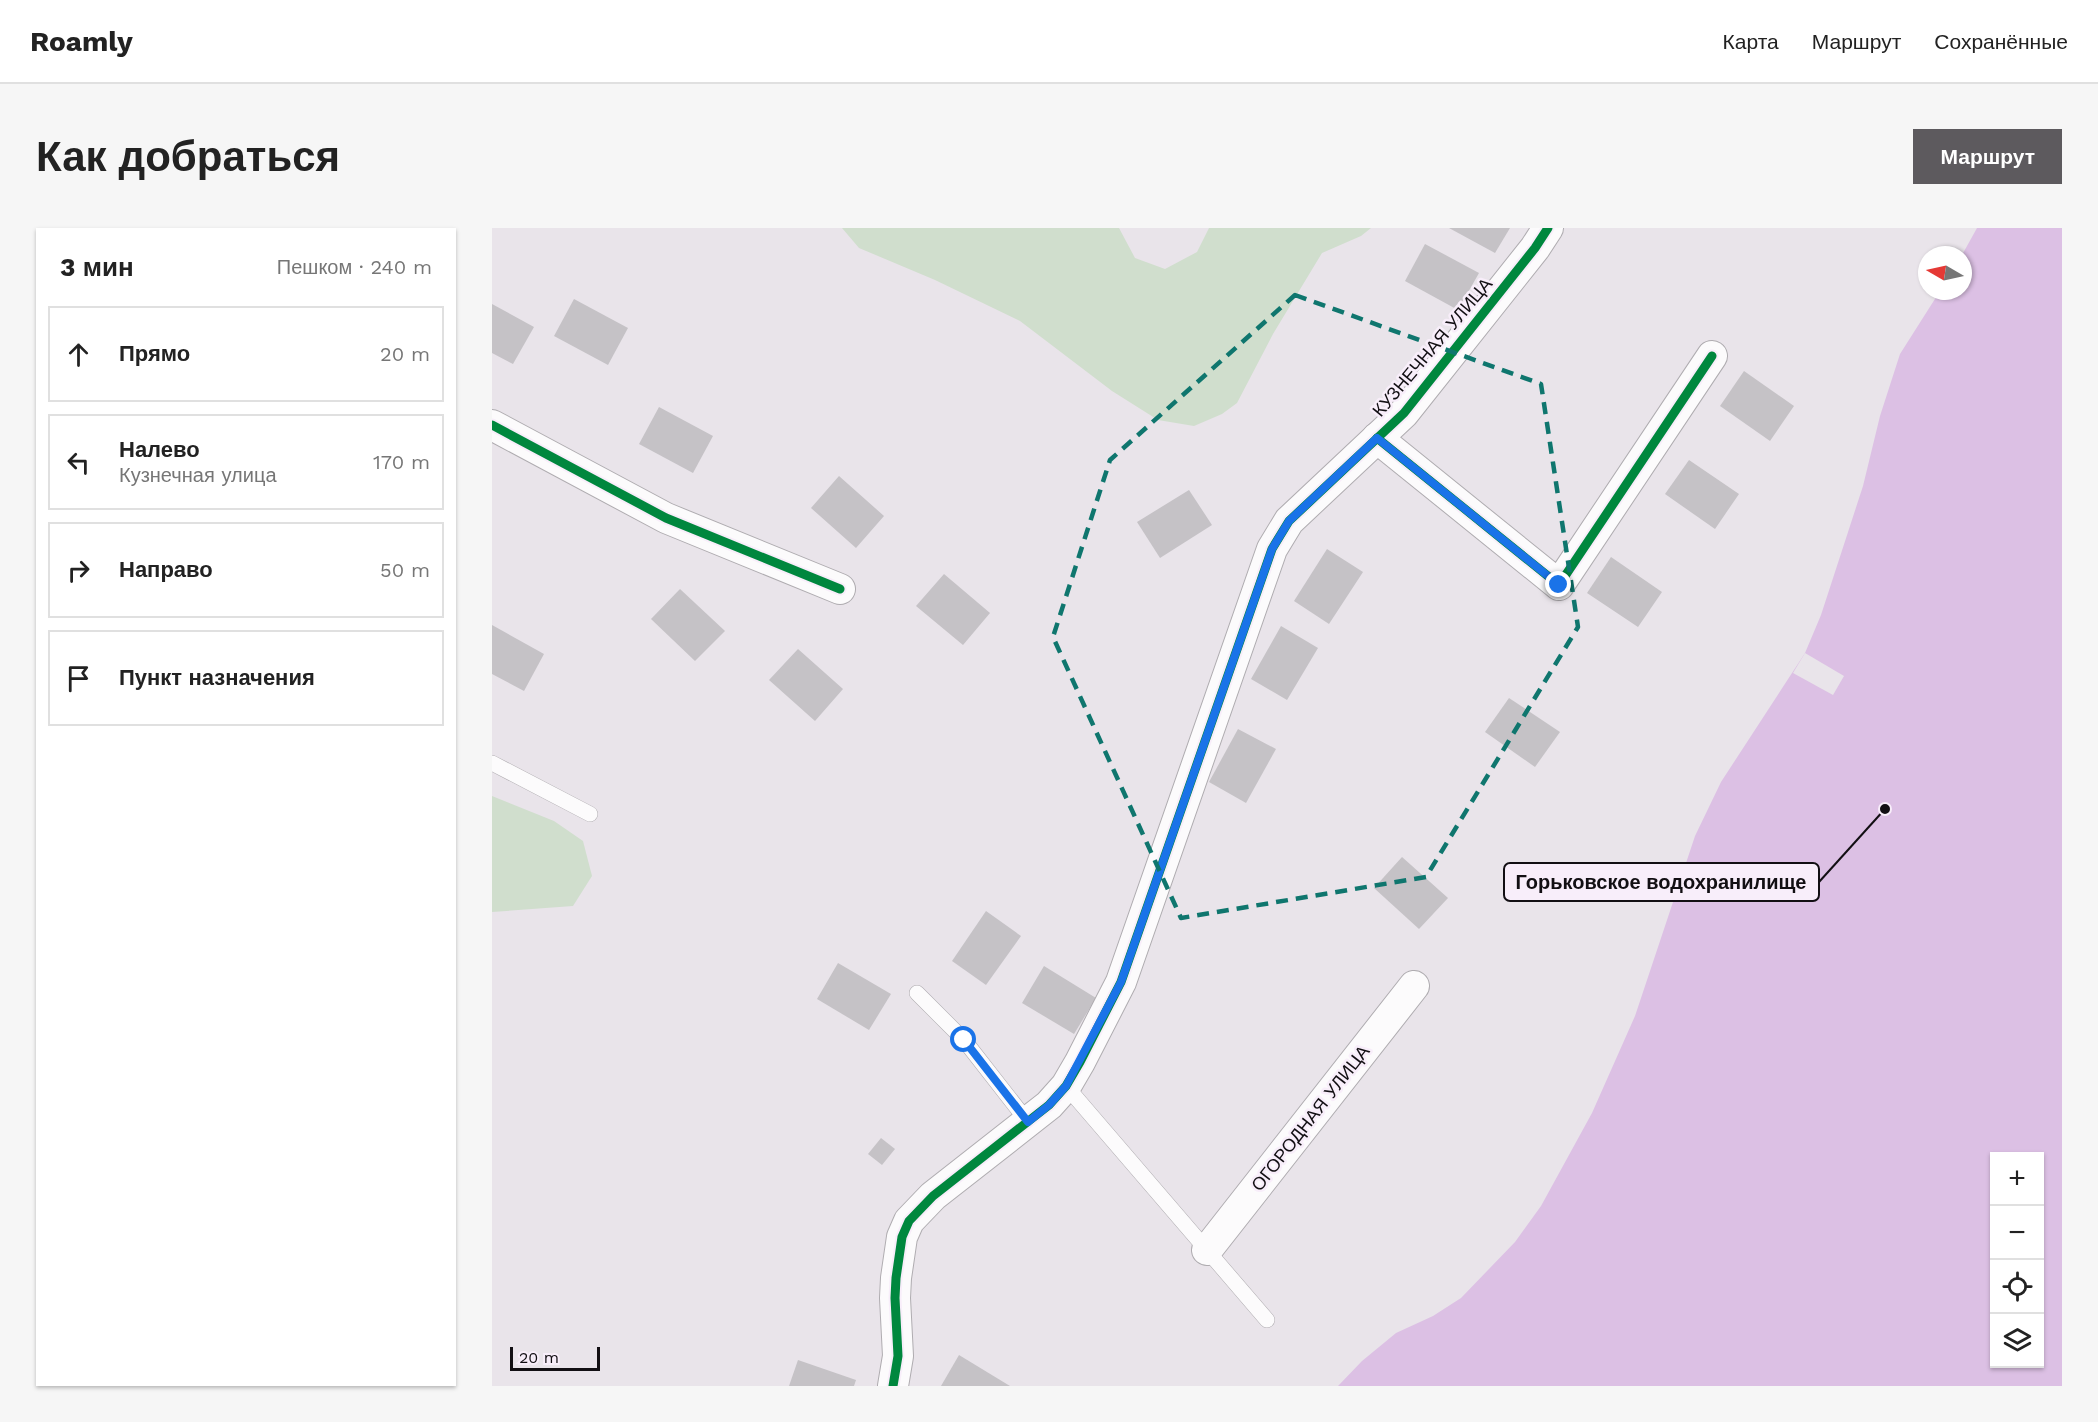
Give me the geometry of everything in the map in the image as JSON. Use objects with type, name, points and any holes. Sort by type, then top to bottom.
[{"type":"street","name":"КУЗНЕЧНАЯ УЛИЦА","points":[[893,1386],[898,1356],[896,1278],[902,1238],[909,1221],[933,1196],[1049,1105],[1066,1086],[1121,982],[1272,549],[1289,521],[1404,413],[1535,248],[1548,228]]},
{"type":"street","points":[[1377,438],[1559,585],[1712,356]]},
{"type":"street","points":[[492,425],[666,518],[840,589]]},
{"type":"street","name":"ОГОРОДНАЯ УЛИЦА","points":[[1207,1250],[1413,986]]},
{"type":"lane","points":[[492,764],[590,814]]},
{"type":"lane","points":[[917,993],[964,1040],[1028,1122]]},
{"type":"lane","points":[[1066,1086],[1267,1320]]},
{"type":"highlighted area","points":[[1295,295],[1541,384],[1578,627],[1426,877],[1181,918],[1053,637],[1110,460]]},
{"type":"green space","points":[[842,228],[1119,228],[1135,258],[1165,269],[1197,252],[1209,228],[1371,228],[1361,236],[1322,253],[1273,334],[1237,403],[1222,414],[1194,426],[1158,420],[1112,391],[1020,321],[935,280],[859,248]]},
{"type":"green space","points":[[492,796],[554,821],[583,841],[592,876],[573,906],[492,912]]},
{"type":"shaded area","points":[[1977,228],[2062,228],[2062,1386],[1338,1386],[1362,1361],[1396,1333],[1433,1316],[1461,1298],[1515,1242],[1541,1206],[1592,1113],[1635,1016],[1695,836],[1721,782],[1805,653],[1821,615],[1863,486],[1880,416],[1900,354],[1934,300],[1972,300],[1972,246],[1967,246]]},
{"type":"pier","points":[[1805,653],[1844,676],[1833,695],[1793,673]]},
{"type":"building","points":[[1449,228],[1510,228],[1495,253]]},
{"type":"building","points":[[1425,244],[1479,273],[1458,310],[1405,281]]},
{"type":"building","points":[[574,299],[628,328],[608,365],[554,336]]},
{"type":"building","points":[[492,304],[534,327],[513,364],[492,353]]},
{"type":"building","points":[[1744,371],[1794,406],[1770,441],[1720,406]]},
{"type":"building","points":[[659,407],[713,436],[693,473],[639,444]]},
{"type":"building","points":[[1689,460],[1739,494],[1715,529],[1665,494]]},
{"type":"building","points":[[839,476],[884,516],[856,548],[811,508]]},
{"type":"building","points":[[1189,490],[1212,525],[1160,558],[1137,522]]},
{"type":"building","points":[[1327,549],[1363,572],[1329,624],[1294,601]]},
{"type":"building","points":[[1611,557],[1662,592],[1638,627],[1587,593]]},
{"type":"building","points":[[944,574],[990,613],[963,645],[916,606]]},
{"type":"building","points":[[680,589],[725,631],[695,661],[651,619]]},
{"type":"building","points":[[492,625],[544,654],[524,691],[492,674]]},
{"type":"building","points":[[1281,626],[1318,648],[1287,700],[1251,679]]},
{"type":"building","points":[[798,649],[843,689],[815,721],[769,680]]},
{"type":"building","points":[[1509,698],[1560,732],[1535,767],[1485,732]]},
{"type":"building","points":[[1238,729],[1276,749],[1246,803],[1209,782]]},
{"type":"building","points":[[1402,857],[1448,898],[1419,929],[1374,888]]},
{"type":"building","points":[[986,911],[1021,936],[986,985],[952,961]]},
{"type":"building","points":[[838,963],[891,994],[869,1030],[817,999]]},
{"type":"building","points":[[1044,966],[1096,998],[1074,1034],[1022,1003]]},
{"type":"building","points":[[881,1138],[895,1149],[882,1165],[868,1154]]},
{"type":"building","points":[[959,1355],[1010,1386],[941,1386]]},
{"type":"building","points":[[798,1360],[856,1380],[854,1386],[789,1386]]},
{"type":"cycle path","points":[[893,1386],[898,1356],[896,1278],[902,1237],[909,1221],[933,1196],[1049,1105],[1066,1086],[1080,1062],[1121,982],[1272,549],[1289,521],[1404,413],[1535,248],[1548,228]]},
{"type":"cycle path","points":[[1377,438],[1559,585],[1712,356]]},
{"type":"cycle path","points":[[492,425],[666,518],[840,589]]},
{"type":"place","name":"Горьковское водохранилище","points":[[1885,809]]},
{"type":"route","points":[[964,1040],[1028,1122],[1049,1105],[1066,1086],[1121,982],[1272,549],[1289,521],[1377,438],[1559,585]]}]
